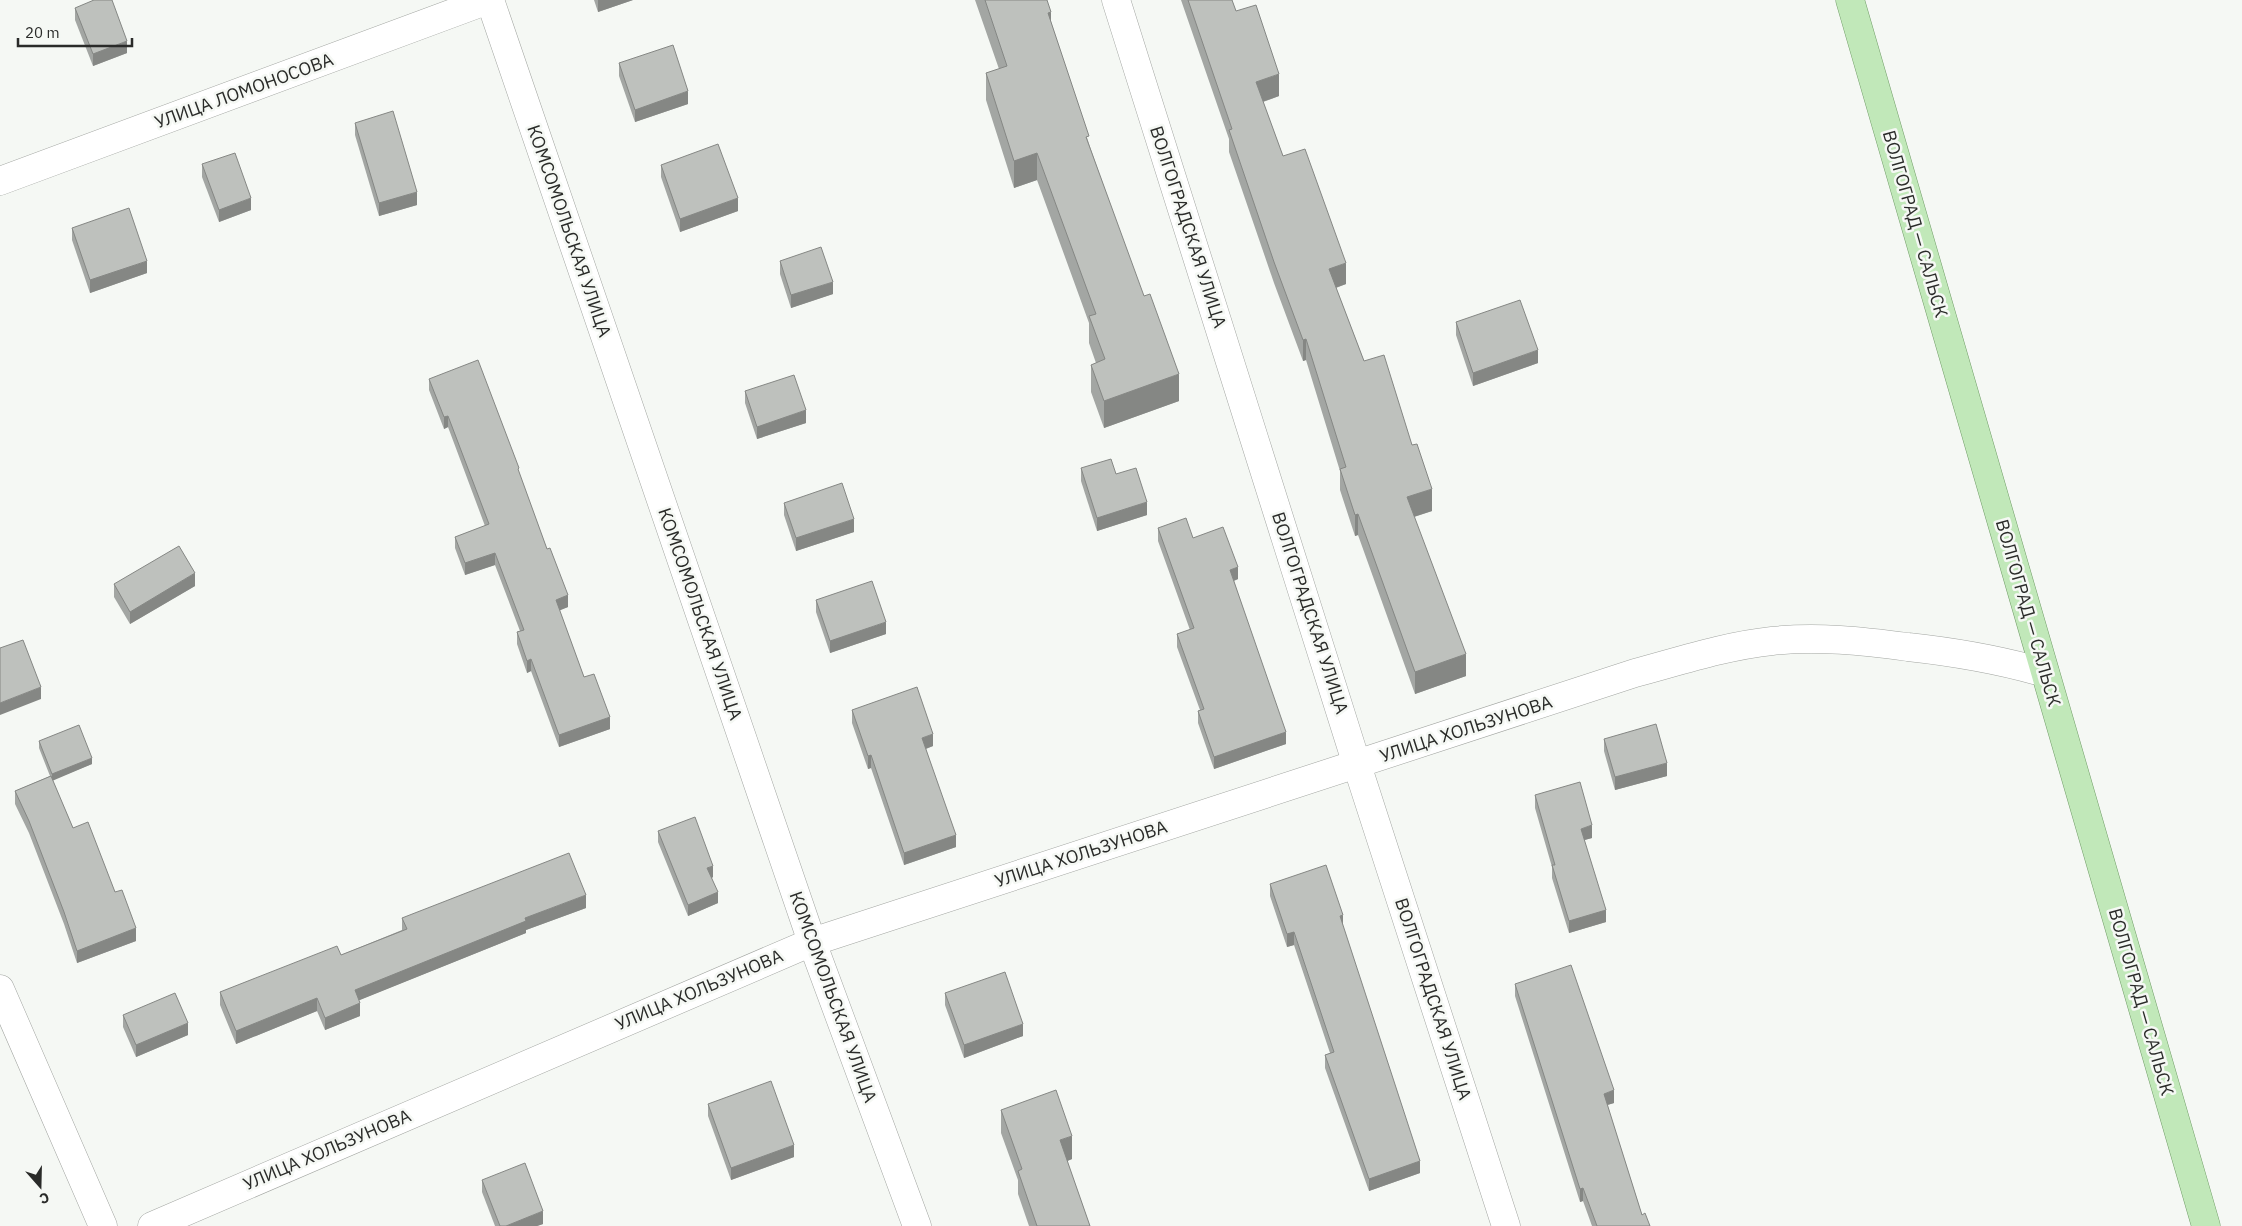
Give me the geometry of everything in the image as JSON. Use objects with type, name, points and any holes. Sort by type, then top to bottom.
[{"type":"main road","name":"ВОЛГОГРАД — САЛЬСК","points":[[1850,0],[2206,1226]]},
{"type":"street","name":"УЛИЦА ЛОМОНОСОВА","points":[[0,181],[489,0]]},
{"type":"street","name":"КОМСОМОЛЬСКАЯ УЛИЦА","points":[[489,0],[812,942],[917,1226]]},
{"type":"street","name":"ВОЛГОГРАДСКАЯ УЛИЦА","points":[[1116,0],[1506,1226]]},
{"type":"street","name":"УЛИЦА ХОЛЬЗУНОВА","points":[[152,1226],[812,942],[1635,673],[1713,652],[1772,641],[1851,639],[1938,650],[2017,665],[2046,673]]},
{"type":"street","points":[[0,989],[103,1226]]},
{"type":"building","points":[[94,0],[112,0],[127,41],[93,54],[75,8]]},
{"type":"building","points":[[985,0],[1047,0],[1051,12],[1048,13],[1089,136],[1086,137],[1144,296],[1150,294],[1179,374],[1104,401],[1091,365],[1105,359],[1089,316],[1096,314],[1037,153],[1014,161],[986,73],[1007,66]]},
{"type":"building","points":[[1188,0],[1232,0],[1236,11],[1256,5],[1279,74],[1256,82],[1283,156],[1305,149],[1346,263],[1329,269],[1364,361],[1384,355],[1412,445],[1417,444],[1432,489],[1407,497],[1466,654],[1415,672],[1358,514],[1355,515],[1340,469],[1346,467],[1306,339],[1303,340],[1274,262],[1229,130],[1232,129]]},
{"type":"building","points":[[673,45],[688,91],[635,110],[619,63]]},
{"type":"building","points":[[393,111],[417,192],[379,203],[355,123]]},
{"type":"building","points":[[718,144],[738,198],[680,219],[661,165]]},
{"type":"building","points":[[235,153],[251,198],[219,210],[202,164]]},
{"type":"building","points":[[129,208],[147,261],[90,280],[72,228]]},
{"type":"building","points":[[821,247],[833,282],[791,295],[780,261]]},
{"type":"building","points":[[1520,300],[1538,350],[1473,373],[1456,322]]},
{"type":"building","points":[[478,360],[547,549],[550,548],[568,595],[556,600],[584,677],[594,674],[610,717],[559,735],[531,659],[527,661],[517,632],[524,630],[495,553],[465,563],[455,537],[489,524],[448,416],[444,417],[429,379]]},
{"type":"building","points":[[794,375],[806,410],[757,427],[745,391]]},
{"type":"building","points":[[1111,459],[1116,474],[1136,468],[1147,502],[1097,518],[1081,468]]},
{"type":"building","points":[[842,483],[854,519],[796,538],[784,503]]},
{"type":"building","points":[[1186,518],[1193,538],[1223,527],[1238,567],[1230,570],[1286,732],[1214,757],[1198,711],[1204,709],[1177,634],[1194,628],[1158,528]]},
{"type":"building","points":[[179,546],[195,573],[130,612],[114,584]]},
{"type":"building","points":[[872,581],[886,622],[830,641],[816,600]]},
{"type":"building","points":[[23,640],[41,687],[0,703],[0,648]]},
{"type":"building","points":[[917,687],[933,734],[922,738],[956,835],[904,853],[871,755],[868,756],[852,710]]},
{"type":"building","points":[[1656,724],[1667,763],[1615,777],[1604,739]]},
{"type":"building","points":[[79,725],[92,758],[52,774],[39,741]]},
{"type":"building","points":[[51,776],[73,828],[88,822],[115,892],[122,890],[136,928],[77,951],[29,821],[15,791]]},
{"type":"building","points":[[1580,782],[1592,825],[1581,829],[1606,910],[1569,921],[1552,865],[1555,865],[1535,795]]},
{"type":"building","points":[[695,817],[713,866],[707,868],[718,892],[688,905],[658,831]]},
{"type":"building","points":[[569,853],[586,895],[525,918],[526,921],[355,990],[360,1003],[325,1018],[317,998],[236,1031],[220,992],[337,946],[341,955],[407,929],[402,918]]},
{"type":"building","points":[[1326,865],[1343,915],[1340,916],[1420,1161],[1369,1179],[1325,1055],[1334,1052],[1294,932],[1287,934],[1270,884]]},
{"type":"building","points":[[1571,965],[1614,1090],[1604,1094],[1642,1215],[1645,1213],[1650,1226],[1597,1226],[1583,1188],[1580,1189],[1515,984]]},
{"type":"building","points":[[1005,972],[1023,1024],[964,1045],[945,993]]},
{"type":"building","points":[[175,993],[188,1023],[136,1045],[123,1015]]},
{"type":"building","points":[[771,1081],[794,1145],[731,1168],[708,1104]]},
{"type":"building","points":[[1056,1090],[1072,1136],[1060,1140],[1090,1226],[1037,1226],[1018,1171],[1022,1169],[1001,1110]]},
{"type":"building","points":[[525,1163],[543,1211],[506,1226],[500,1226],[482,1180]]}]
